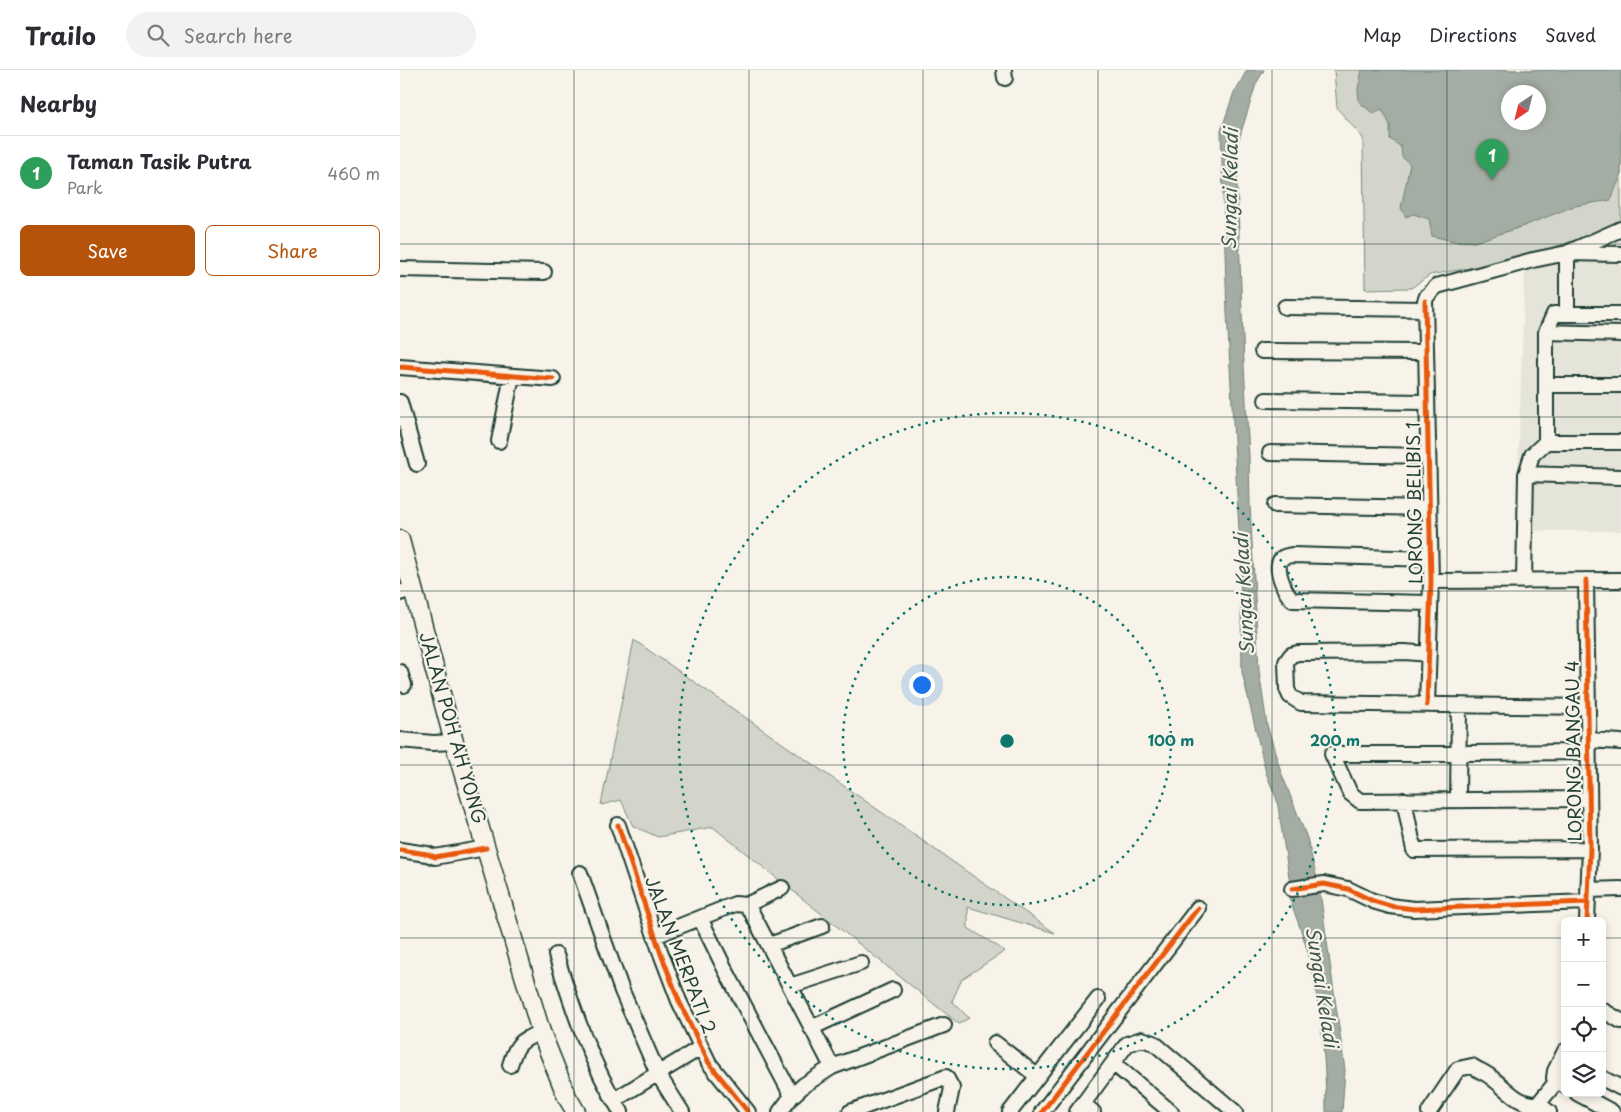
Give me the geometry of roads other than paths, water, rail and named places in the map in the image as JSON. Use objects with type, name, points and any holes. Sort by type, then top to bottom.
[{"type":"main road","name":"JALAN POH AH YONG","points":[[400,540],[407,590],[541,1032],[567,1097],[576,1112]]},
{"type":"street","points":[[1566,254],[1621,229]]},
{"type":"street","points":[[1566,254],[1567,314]]},
{"type":"street","points":[[1285,307],[1425,305],[1427,296],[1437,286],[1534,260],[1566,254],[1621,254]]},
{"type":"street","points":[[400,269],[544,272]]},
{"type":"street","name":"LORONG BELIBIS 1","points":[[1425,305],[1431,581],[1427,705]]},
{"type":"street","points":[[1546,442],[1546,332],[1554,314],[1621,314]]},
{"type":"street","points":[[1546,332],[1621,334]]},
{"type":"street","points":[[1262,351],[1426,352]]},
{"type":"street","points":[[400,367],[553,379]]},
{"type":"street","points":[[499,441],[512,376]]},
{"type":"street","points":[[1546,385],[1621,384]]},
{"type":"street","points":[[1266,400],[1427,402]]},
{"type":"street","points":[[400,402],[416,464]]},
{"type":"street","points":[[1524,581],[1526,474],[1532,455],[1546,442],[1621,442]]},
{"type":"street","points":[[1270,454],[1428,456]]},
{"type":"street","points":[[1526,474],[1621,477]]},
{"type":"street","points":[[1276,505],[1429,508]]},
{"type":"street","points":[[1430,559],[1292,555],[1282,557],[1279,561],[1282,583],[1286,594],[1292,600],[1430,603]]},
{"type":"street","name":"LORONG BANGAU 4","points":[[1586,580],[1590,849],[1587,917]]},
{"type":"street","name":"LORONG BELIBIS 1","points":[[1431,581],[1621,580]]},
{"type":"street","points":[[1429,654],[1405,652],[1298,653],[1291,655],[1286,662],[1287,689],[1290,696],[1301,703],[1588,707]]},
{"type":"street","points":[[1458,800],[1459,705]]},
{"type":"street","points":[[400,740],[433,743],[454,742]]},
{"type":"street","points":[[1589,800],[1360,801],[1350,793],[1332,754],[1458,753],[1588,746],[1621,742]]},
{"type":"street","points":[[1404,800],[1414,850],[1590,849]]},
{"type":"street","name":"JALAN MERPATI 2","points":[[618,825],[655,936],[679,1001],[700,1048],[723,1082],[748,1112]]},
{"type":"street","points":[[400,850],[435,857],[486,848]]},
{"type":"street","points":[[580,873],[622,991],[658,1074],[682,1112]]},
{"type":"street","points":[[1292,889],[1324,884],[1348,889],[1372,902],[1414,909],[1587,896],[1621,889]]},
{"type":"street","points":[[655,936],[736,904],[746,904],[782,888]]},
{"type":"street","points":[[746,904],[832,1067]]},
{"type":"street","points":[[1042,1112],[1198,908]]},
{"type":"street","points":[[700,918],[724,969],[792,1096]]},
{"type":"street","points":[[769,946],[822,926]]},
{"type":"street","points":[[556,955],[581,1030],[617,1106],[658,1074],[700,1048]]},
{"type":"street","points":[[790,986],[861,964]]},
{"type":"street","points":[[811,1028],[893,990]]},
{"type":"street","points":[[1010,1112],[1098,999]]},
{"type":"street","points":[[1606,1012],[1621,1021]]},
{"type":"street","points":[[780,1112],[792,1096],[832,1067],[944,1025]]},
{"type":"street","points":[[510,1065],[514,1050],[525,1038],[541,1032]]},
{"type":"street","points":[[1085,1109],[1127,1044],[1142,1039],[1154,1043],[1235,1112]]},
{"type":"street","points":[[995,1043],[1038,1076]]},
{"type":"street","points":[[1428,1112],[1458,1069],[1472,1066],[1491,1077],[1512,1096],[1529,1105],[1544,1108],[1561,1084],[1554,1078],[1561,1060]]},
{"type":"street","points":[[1113,1063],[1171,1112]]},
{"type":"street","points":[[850,1112],[946,1077],[952,1088],[947,1112]]},
{"type":"street","points":[[1606,1080],[1621,1088]]},
{"type":"street","points":[[1584,1097],[1612,1112]]},
{"type":"water","name":"Sungai Keladi","points":[[1247,70],[1264,70],[1256,84],[1238,142],[1237,183],[1250,505],[1259,671],[1267,725],[1281,772],[1307,838],[1317,879],[1290,883],[1277,800],[1266,773],[1242,672],[1240,548],[1227,313],[1221,131],[1233,95]]},
{"type":"water","points":[[1362,70],[1621,70],[1621,174],[1611,200],[1574,206],[1524,226],[1475,242],[1453,241],[1432,236],[1429,219],[1413,214],[1406,217],[1401,208],[1410,164],[1402,157],[1401,147],[1390,139],[1390,125],[1382,109],[1374,114],[1359,102],[1358,89]]},
{"type":"water","name":"Sungai Keladi","points":[[1320,892],[1345,1070],[1342,1112],[1326,1112],[1324,1055],[1314,980],[1308,953],[1288,895]]},
{"type":"place","name":"Taman Tasik Putra","points":[[1492,180]]}]
